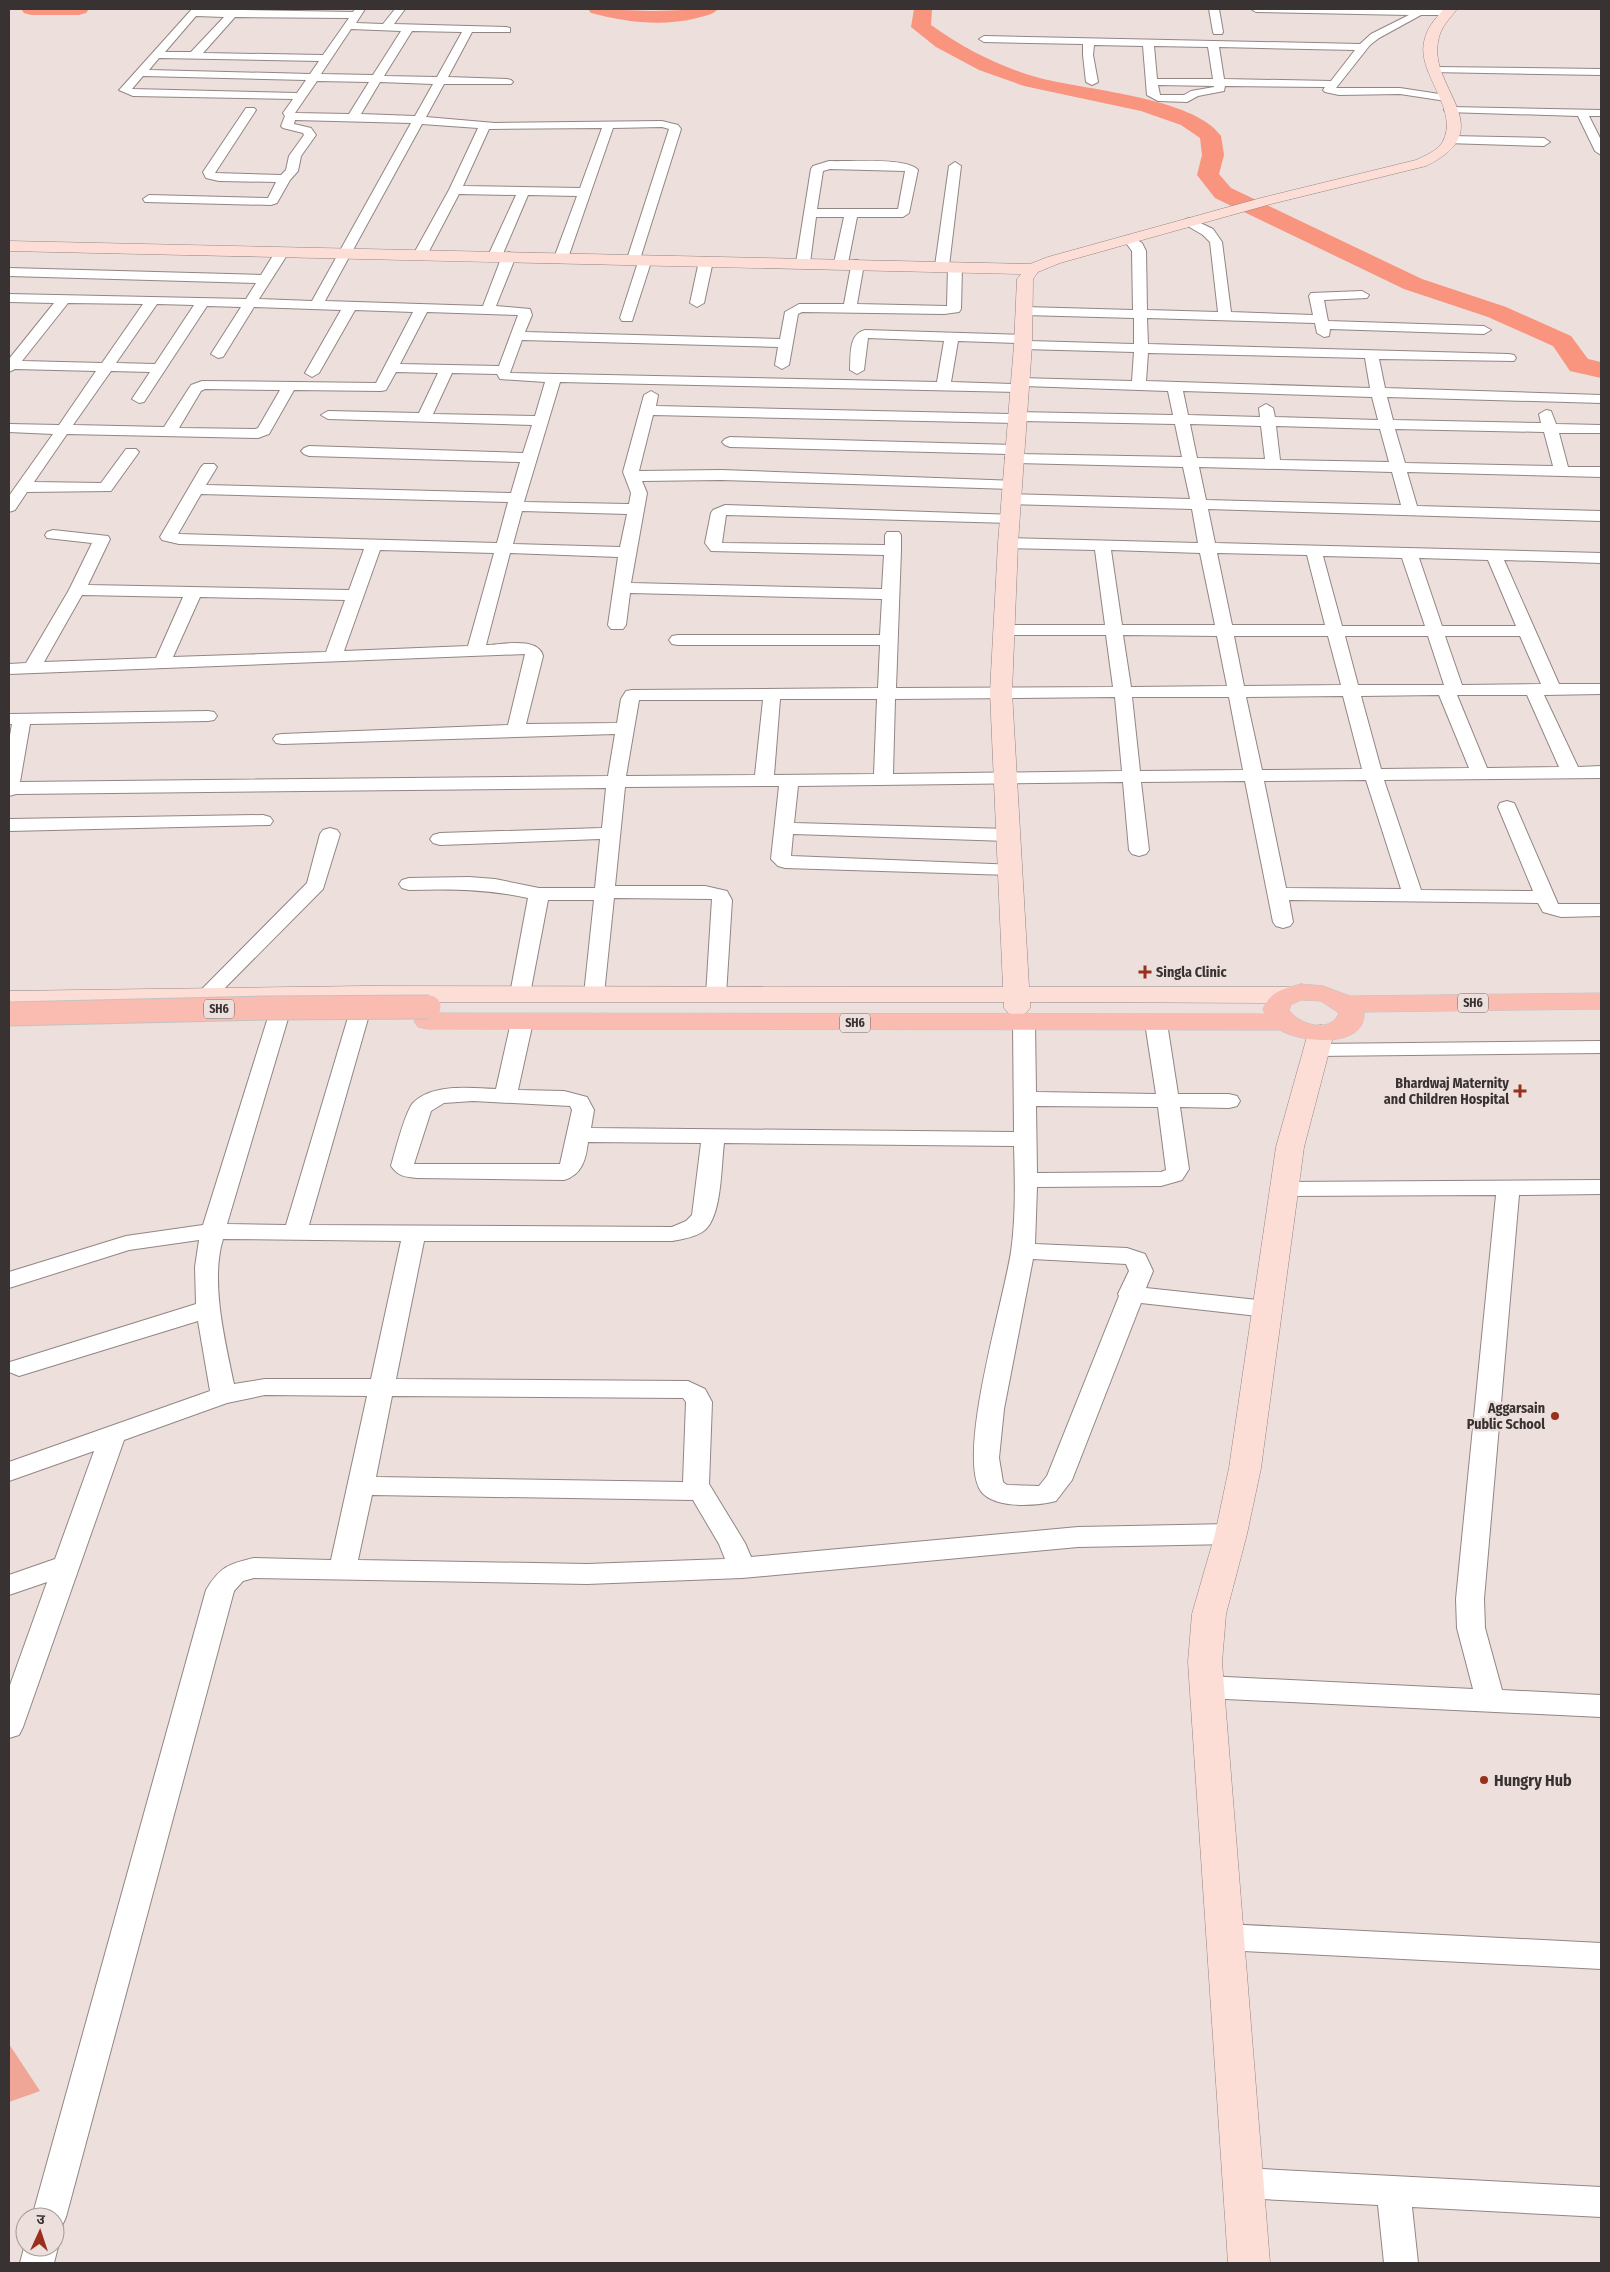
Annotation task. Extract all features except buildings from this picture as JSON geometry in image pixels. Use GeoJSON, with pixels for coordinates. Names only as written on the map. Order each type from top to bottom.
{"type":"FeatureCollection","features":[{"type":"Feature","properties":{"kind":"main road","name":"SH6"},"geometry":{"type":"LineString","coordinates":[[9,1014],[267,1008],[428,1014],[522,1022],[1019,1009],[1156,1023],[1283,1007],[1314,992],[1328,995],[1349,1011],[1601,1015]]}},
{"type":"Feature","properties":{"kind":"main road","name":"SH6"},"geometry":{"type":"LineString","coordinates":[[1349,1011],[1601,1001]]}},
{"type":"Feature","properties":{"kind":"main road","name":"SH6"},"geometry":{"type":"LineString","coordinates":[[9,1029],[428,1014],[1283,1007]]}},
{"type":"Feature","properties":{"kind":"main road","name":"SH6"},"geometry":{"type":"LineString","coordinates":[[1283,1007],[1293,1028],[1307,1032],[1319,1042],[1346,1027],[1349,1011]]}},
{"type":"Feature","properties":{"kind":"street"},"geometry":{"type":"LineString","coordinates":[[386,27],[400,9]]}},
{"type":"Feature","properties":{"kind":"street"},"geometry":{"type":"LineString","coordinates":[[1214,9],[1218,32]]}},
{"type":"Feature","properties":{"kind":"street"},"geometry":{"type":"LineString","coordinates":[[1256,9],[1264,13],[1273,9],[1332,15],[1418,10],[1448,11]]}},
{"type":"Feature","properties":{"kind":"street"},"geometry":{"type":"LineString","coordinates":[[1418,10],[1375,36],[1362,47],[1330,91],[1388,90],[1448,104],[1601,113]]}},
{"type":"Feature","properties":{"kind":"street"},"geometry":{"type":"LineString","coordinates":[[300,96],[133,93],[125,90],[195,11],[358,12]]}},
{"type":"Feature","properties":{"kind":"street"},"geometry":{"type":"LineString","coordinates":[[194,55],[234,11]]}},
{"type":"Feature","properties":{"kind":"street"},"geometry":{"type":"LineString","coordinates":[[9,246],[841,263],[1032,269],[1054,260],[1266,201],[1420,163],[1439,154],[1455,131],[1448,104],[1434,70],[1429,48],[1433,29],[1448,11]]}},
{"type":"Feature","properties":{"kind":"street"},"geometry":{"type":"LineString","coordinates":[[149,199],[270,202],[273,200],[284,179],[292,171],[295,156],[310,135],[307,130],[287,126],[291,116],[289,113],[327,58],[330,46],[358,12]]}},
{"type":"Feature","properties":{"kind":"street"},"geometry":{"type":"LineString","coordinates":[[348,26],[506,30]]}},
{"type":"Feature","properties":{"kind":"street"},"geometry":{"type":"LineString","coordinates":[[353,117],[408,28]]}},
{"type":"Feature","properties":{"kind":"street"},"geometry":{"type":"LineString","coordinates":[[316,305],[469,29]]}},
{"type":"Feature","properties":{"kind":"street"},"geometry":{"type":"LineString","coordinates":[[984,39],[1213,44],[1271,41],[1285,50],[1339,42],[1362,47]]}},
{"type":"Feature","properties":{"kind":"street"},"geometry":{"type":"LineString","coordinates":[[1089,41],[1088,55],[1092,82]]}},
{"type":"Feature","properties":{"kind":"street"},"geometry":{"type":"LineString","coordinates":[[1148,43],[1155,98],[1183,99],[1189,98],[1192,94],[1198,92],[1218,91],[1220,89],[1213,44]]}},
{"type":"Feature","properties":{"kind":"street"},"geometry":{"type":"LineString","coordinates":[[156,55],[327,58]]}},
{"type":"Feature","properties":{"kind":"street"},"geometry":{"type":"LineString","coordinates":[[1434,70],[1601,72]]}},
{"type":"Feature","properties":{"kind":"street"},"geometry":{"type":"LineString","coordinates":[[141,73],[508,82]]}},
{"type":"Feature","properties":{"kind":"street"},"geometry":{"type":"LineString","coordinates":[[1152,82],[1219,83],[1290,78],[1334,84]]}},
{"type":"Feature","properties":{"kind":"street"},"geometry":{"type":"LineString","coordinates":[[250,110],[209,172],[219,177],[284,179]]}},
{"type":"Feature","properties":{"kind":"street"},"geometry":{"type":"LineString","coordinates":[[1582,113],[1601,151]]}},
{"type":"Feature","properties":{"kind":"street"},"geometry":{"type":"LineString","coordinates":[[291,116],[353,117],[485,125],[662,124],[674,127],[639,259],[627,318]]}},
{"type":"Feature","properties":{"kind":"street"},"geometry":{"type":"LineString","coordinates":[[562,258],[609,124]]}},
{"type":"Feature","properties":{"kind":"street"},"geometry":{"type":"LineString","coordinates":[[420,255],[455,190],[485,125]]}},
{"type":"Feature","properties":{"kind":"street"},"geometry":{"type":"LineString","coordinates":[[1455,131],[1544,142]]}},
{"type":"Feature","properties":{"kind":"street"},"geometry":{"type":"LineString","coordinates":[[803,263],[811,213],[819,167],[828,165],[869,165],[905,166],[911,169],[903,213],[811,213]]}},
{"type":"Feature","properties":{"kind":"street"},"geometry":{"type":"LineString","coordinates":[[782,364],[794,309],[807,307],[954,309],[948,266],[955,166]]}},
{"type":"Feature","properties":{"kind":"street"},"geometry":{"type":"LineString","coordinates":[[455,190],[585,192]]}},
{"type":"Feature","properties":{"kind":"street"},"geometry":{"type":"LineString","coordinates":[[488,310],[502,256],[524,191]]}},
{"type":"Feature","properties":{"kind":"street"},"geometry":{"type":"LineString","coordinates":[[841,263],[850,213]]}},
{"type":"Feature","properties":{"kind":"street"},"geometry":{"type":"LineString","coordinates":[[1190,222],[1208,232],[1216,242],[1225,316]]}},
{"type":"Feature","properties":{"kind":"street"},"geometry":{"type":"LineString","coordinates":[[1129,239],[1137,246],[1139,251],[1140,348],[1138,386]]}},
{"type":"Feature","properties":{"kind":"street"},"geometry":{"type":"LineString","coordinates":[[218,354],[282,252]]}},
{"type":"Feature","properties":{"kind":"street"},"geometry":{"type":"LineString","coordinates":[[698,303],[706,261]]}},
{"type":"Feature","properties":{"kind":"street"},"geometry":{"type":"LineString","coordinates":[[850,308],[857,264]]}},
{"type":"Feature","properties":{"kind":"street"},"geometry":{"type":"LineString","coordinates":[[1023,1251],[1127,1256],[1137,1259],[1141,1271],[1130,1294],[1059,1480],[1047,1494],[1038,1495],[1001,1494],[991,1486],[986,1458],[1001,1349],[1023,1251],[1026,1180],[1025,1099],[1004,778],[1001,692],[1008,543],[1018,385],[1025,311],[1025,278],[1032,269]]}},
{"type":"Feature","properties":{"kind":"street"},"geometry":{"type":"LineString","coordinates":[[9,272],[264,279]]}},
{"type":"Feature","properties":{"kind":"street"},"geometry":{"type":"LineString","coordinates":[[1330,353],[1316,296],[1362,295]]}},
{"type":"Feature","properties":{"kind":"street"},"geometry":{"type":"LineString","coordinates":[[9,298],[153,300],[525,312],[504,370],[503,375],[505,376],[943,386],[1138,386],[1601,399]]}},
{"type":"Feature","properties":{"kind":"street"},"geometry":{"type":"LineString","coordinates":[[9,366],[64,299]]}},
{"type":"Feature","properties":{"kind":"street"},"geometry":{"type":"LineString","coordinates":[[9,507],[153,300]]}},
{"type":"Feature","properties":{"kind":"street"},"geometry":{"type":"LineString","coordinates":[[139,399],[203,302]]}},
{"type":"Feature","properties":{"kind":"street"},"geometry":{"type":"LineString","coordinates":[[312,373],[350,306]]}},
{"type":"Feature","properties":{"kind":"street"},"geometry":{"type":"LineString","coordinates":[[169,432],[198,386],[378,388],[384,385],[422,308]]}},
{"type":"Feature","properties":{"kind":"street"},"geometry":{"type":"LineString","coordinates":[[1025,311],[1225,316],[1484,330]]}},
{"type":"Feature","properties":{"kind":"street"},"geometry":{"type":"LineString","coordinates":[[857,370],[861,336],[870,334],[952,336],[1140,348],[1509,358]]}},
{"type":"Feature","properties":{"kind":"street"},"geometry":{"type":"LineString","coordinates":[[517,336],[787,343]]}},
{"type":"Feature","properties":{"kind":"street"},"geometry":{"type":"LineString","coordinates":[[943,386],[952,336]]}},
{"type":"Feature","properties":{"kind":"street"},"geometry":{"type":"LineString","coordinates":[[1371,354],[1378,392],[1410,510]]}},
{"type":"Feature","properties":{"kind":"street"},"geometry":{"type":"LineString","coordinates":[[9,366],[159,368]]}},
{"type":"Feature","properties":{"kind":"street"},"geometry":{"type":"LineString","coordinates":[[392,368],[504,370]]}},
{"type":"Feature","properties":{"kind":"street"},"geometry":{"type":"LineString","coordinates":[[424,418],[447,369]]}},
{"type":"Feature","properties":{"kind":"street"},"geometry":{"type":"LineString","coordinates":[[476,650],[516,502],[554,377]]}},
{"type":"Feature","properties":{"kind":"street"},"geometry":{"type":"LineString","coordinates":[[617,625],[627,552],[639,488],[632,476],[655,379]]}},
{"type":"Feature","properties":{"kind":"street"},"geometry":{"type":"LineString","coordinates":[[9,428],[253,435],[262,433],[289,387]]}},
{"type":"Feature","properties":{"kind":"street"},"geometry":{"type":"LineString","coordinates":[[1175,387],[1192,462],[1283,922]]}},
{"type":"Feature","properties":{"kind":"street"},"geometry":{"type":"LineString","coordinates":[[1263,389],[1273,464]]}},
{"type":"Feature","properties":{"kind":"street"},"geometry":{"type":"LineString","coordinates":[[1542,397],[1562,471]]}},
{"type":"Feature","properties":{"kind":"street"},"geometry":{"type":"LineString","coordinates":[[647,410],[1601,429]]}},
{"type":"Feature","properties":{"kind":"street"},"geometry":{"type":"LineString","coordinates":[[328,415],[541,421]]}},
{"type":"Feature","properties":{"kind":"street"},"geometry":{"type":"LineString","coordinates":[[730,442],[1192,462],[1601,472]]}},
{"type":"Feature","properties":{"kind":"street"},"geometry":{"type":"LineString","coordinates":[[310,451],[530,458]]}},
{"type":"Feature","properties":{"kind":"street"},"geometry":{"type":"LineString","coordinates":[[23,487],[106,488],[131,452]]}},
{"type":"Feature","properties":{"kind":"street"},"geometry":{"type":"LineString","coordinates":[[209,467],[168,536],[172,538],[373,546],[627,552]]}},
{"type":"Feature","properties":{"kind":"street"},"geometry":{"type":"LineString","coordinates":[[632,476],[721,475],[1011,501]]}},
{"type":"Feature","properties":{"kind":"street"},"geometry":{"type":"LineString","coordinates":[[196,489],[516,502],[636,509]]}},
{"type":"Feature","properties":{"kind":"street"},"geometry":{"type":"LineString","coordinates":[[883,779],[893,542],[717,548],[713,543],[719,513],[725,510],[1011,501],[1200,504],[1601,516]]}},
{"type":"Feature","properties":{"kind":"street"},"geometry":{"type":"LineString","coordinates":[[32,669],[77,590],[102,539],[53,535]]}},
{"type":"Feature","properties":{"kind":"street"},"geometry":{"type":"LineString","coordinates":[[1008,543],[1601,558]]}},
{"type":"Feature","properties":{"kind":"street"},"geometry":{"type":"LineString","coordinates":[[1102,545],[1123,692],[1140,850]]}},
{"type":"Feature","properties":{"kind":"street"},"geometry":{"type":"LineString","coordinates":[[333,656],[373,546]]}},
{"type":"Feature","properties":{"kind":"street"},"geometry":{"type":"LineString","coordinates":[[1314,551],[1373,774],[1413,896]]}},
{"type":"Feature","properties":{"kind":"street"},"geometry":{"type":"LineString","coordinates":[[1409,554],[1435,631],[1450,690],[1480,773]]}},
{"type":"Feature","properties":{"kind":"street"},"geometry":{"type":"LineString","coordinates":[[1494,556],[1552,689]]}},
{"type":"Feature","properties":{"kind":"street"},"geometry":{"type":"LineString","coordinates":[[623,588],[890,594]]}},
{"type":"Feature","properties":{"kind":"street"},"geometry":{"type":"LineString","coordinates":[[77,590],[355,595]]}},
{"type":"Feature","properties":{"kind":"street"},"geometry":{"type":"LineString","coordinates":[[162,663],[194,592]]}},
{"type":"Feature","properties":{"kind":"street"},"geometry":{"type":"LineString","coordinates":[[1004,630],[1527,631]]}},
{"type":"Feature","properties":{"kind":"street"},"geometry":{"type":"LineString","coordinates":[[678,640],[888,640]]}},
{"type":"Feature","properties":{"kind":"street"},"geometry":{"type":"LineString","coordinates":[[9,669],[521,649],[534,652],[534,656],[516,730]]}},
{"type":"Feature","properties":{"kind":"street"},"geometry":{"type":"LineString","coordinates":[[1533,689],[1571,772]]}},
{"type":"Feature","properties":{"kind":"street"},"geometry":{"type":"LineString","coordinates":[[594,994],[616,782],[630,699],[636,694],[1601,689]]}},
{"type":"Feature","properties":{"kind":"street"},"geometry":{"type":"LineString","coordinates":[[764,780],[772,694]]}},
{"type":"Feature","properties":{"kind":"street"},"geometry":{"type":"LineString","coordinates":[[208,716],[16,719],[9,789],[1601,772]]}},
{"type":"Feature","properties":{"kind":"street"},"geometry":{"type":"LineString","coordinates":[[282,740],[516,730],[626,728]]}},
{"type":"Feature","properties":{"kind":"street"},"geometry":{"type":"LineString","coordinates":[[789,780],[781,856],[781,859],[785,862],[1010,869]]}},
{"type":"Feature","properties":{"kind":"street"},"geometry":{"type":"LineString","coordinates":[[1507,807],[1550,908],[1555,910],[1601,910]]}},
{"type":"Feature","properties":{"kind":"street"},"geometry":{"type":"LineString","coordinates":[[9,825],[263,821]]}},
{"type":"Feature","properties":{"kind":"street"},"geometry":{"type":"LineString","coordinates":[[784,828],[1008,835]]}},
{"type":"Feature","properties":{"kind":"street"},"geometry":{"type":"LineString","coordinates":[[440,838],[611,832]]}},
{"type":"Feature","properties":{"kind":"street"},"geometry":{"type":"LineString","coordinates":[[206,996],[316,885],[330,834]]}},
{"type":"Feature","properties":{"kind":"street"},"geometry":{"type":"LineString","coordinates":[[409,884],[469,882],[539,894],[705,892],[720,895],[722,900],[716,994]]}},
{"type":"Feature","properties":{"kind":"street"},"geometry":{"type":"LineString","coordinates":[[520,994],[539,894]]}},
{"type":"Feature","properties":{"kind":"street"},"geometry":{"type":"LineString","coordinates":[[1278,894],[1545,897]]}},
{"type":"Feature","properties":{"kind":"street"},"geometry":{"type":"LineString","coordinates":[[9,999],[365,994],[716,994],[1019,1009]]}},
{"type":"Feature","properties":{"kind":"street"},"geometry":{"type":"LineString","coordinates":[[296,1231],[365,994]]}},
{"type":"Feature","properties":{"kind":"street"},"geometry":{"type":"LineString","coordinates":[[223,1395],[208,1309],[206,1270],[212,1231],[285,995]]}},
{"type":"Feature","properties":{"kind":"street"},"geometry":{"type":"LineString","coordinates":[[506,1096],[522,1022]]}},
{"type":"Feature","properties":{"kind":"street"},"geometry":{"type":"LineString","coordinates":[[1026,1180],[1170,1178],[1176,1174],[1178,1169],[1156,1023]]}},
{"type":"Feature","properties":{"kind":"street"},"geometry":{"type":"LineString","coordinates":[[1249,2263],[1205,1662],[1208,1614],[1231,1534],[1245,1468],[1290,1148],[1319,1042],[1601,1047]]}},
{"type":"Feature","properties":{"kind":"street"},"geometry":{"type":"LineString","coordinates":[[443,1096],[506,1096],[564,1098],[579,1102],[583,1110],[572,1165],[569,1170],[564,1173],[417,1171],[406,1170],[402,1166],[421,1108],[432,1098],[443,1096]]}},
{"type":"Feature","properties":{"kind":"street"},"geometry":{"type":"LineString","coordinates":[[1025,1099],[1230,1101]]}},
{"type":"Feature","properties":{"kind":"street"},"geometry":{"type":"LineString","coordinates":[[578,1135],[713,1138],[1025,1139]]}},
{"type":"Feature","properties":{"kind":"street"},"geometry":{"type":"LineString","coordinates":[[9,1280],[126,1243],[212,1231],[414,1234],[672,1234],[689,1230],[700,1224],[704,1215],[713,1138]]}},
{"type":"Feature","properties":{"kind":"street"},"geometry":{"type":"LineString","coordinates":[[1284,1189],[1601,1187]]}},
{"type":"Feature","properties":{"kind":"street"},"geometry":{"type":"LineString","coordinates":[[1490,1700],[1470,1628],[1470,1599],[1508,1188]]}},
{"type":"Feature","properties":{"kind":"street"},"geometry":{"type":"LineString","coordinates":[[343,1569],[414,1234]]}},
{"type":"Feature","properties":{"kind":"street"},"geometry":{"type":"LineString","coordinates":[[1130,1294],[1267,1309]]}},
{"type":"Feature","properties":{"kind":"street"},"geometry":{"type":"LineString","coordinates":[[19,1368],[208,1309]]}},
{"type":"Feature","properties":{"kind":"street"},"geometry":{"type":"LineString","coordinates":[[9,1472],[223,1395],[265,1387],[688,1390],[696,1395],[699,1402],[695,1476],[698,1491],[732,1543],[742,1568]]}},
{"type":"Feature","properties":{"kind":"street"},"geometry":{"type":"LineString","coordinates":[[9,1727],[113,1435]]}},
{"type":"Feature","properties":{"kind":"street"},"geometry":{"type":"LineString","coordinates":[[362,1486],[698,1491]]}},
{"type":"Feature","properties":{"kind":"street"},"geometry":{"type":"LineString","coordinates":[[52,2207],[220,1590],[226,1578],[236,1572],[254,1568],[587,1574],[742,1568],[1078,1538],[1231,1534]]}},
{"type":"Feature","properties":{"kind":"street"},"geometry":{"type":"LineString","coordinates":[[9,1585],[67,1564]]}},
{"type":"Feature","properties":{"kind":"street"},"geometry":{"type":"LineString","coordinates":[[1206,1687],[1601,1706]]}},
{"type":"Feature","properties":{"kind":"street"},"geometry":{"type":"LineString","coordinates":[[1225,1937],[1601,1956]]}},
{"type":"Feature","properties":{"kind":"street"},"geometry":{"type":"LineString","coordinates":[[1243,2183],[1601,2202]]}},
{"type":"Feature","properties":{"kind":"street"},"geometry":{"type":"LineString","coordinates":[[1393,2191],[1401,2263]]}},
{"type":"Feature","properties":{"kind":"shaded area"},"geometry":{"type":"Polygon","coordinates":[[[9,2044],[40,2091],[9,2102],[9,2044]]]}},
{"type":"Feature","properties":{"kind":"waterway"},"geometry":{"type":"LineString","coordinates":[[31,9],[79,9]]}},
{"type":"Feature","properties":{"kind":"waterway"},"geometry":{"type":"LineString","coordinates":[[598,9],[639,17],[667,17],[708,9]]}},
{"type":"Feature","properties":{"kind":"waterway"},"geometry":{"type":"LineString","coordinates":[[923,9],[921,27],[943,43],[986,66],[1031,82],[1146,106],[1189,120],[1210,136],[1213,155],[1208,175],[1223,193],[1413,284],[1497,312],[1562,341],[1579,365],[1601,370]]}},
{"type":"Feature","properties":{"kind":"place","name":"Singla Clinic"},"geometry":{"type":"Point","coordinates":[1145,972]}},
{"type":"Feature","properties":{"kind":"place","name":"Bhardwaj Maternity and Children Hospital"},"geometry":{"type":"Point","coordinates":[1520,1091]}},
{"type":"Feature","properties":{"kind":"place","name":"Aggarsain Public School"},"geometry":{"type":"Point","coordinates":[1555,1416]}},
{"type":"Feature","properties":{"kind":"place","name":"Hungry Hub"},"geometry":{"type":"Point","coordinates":[1484,1780]}}]}
